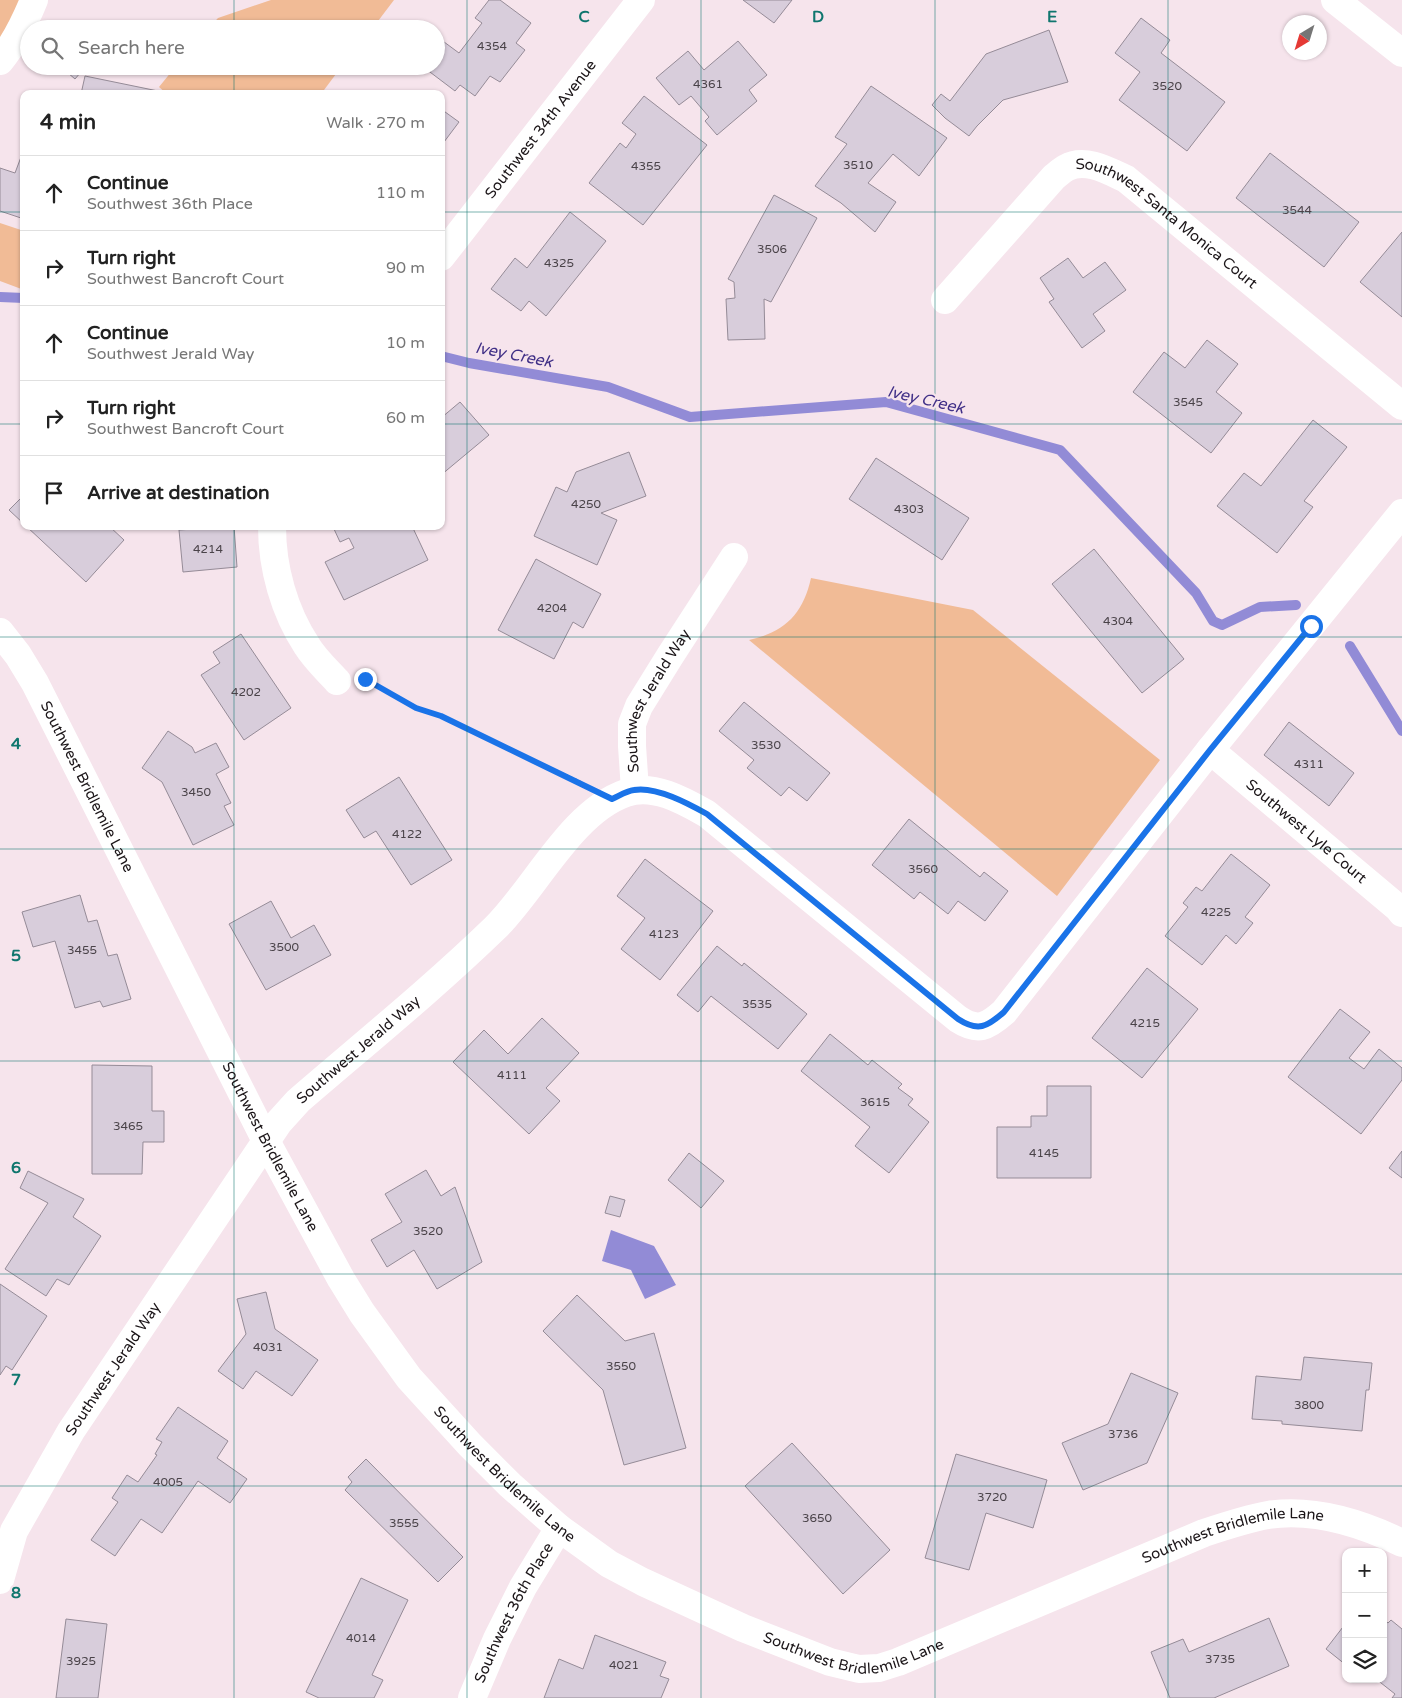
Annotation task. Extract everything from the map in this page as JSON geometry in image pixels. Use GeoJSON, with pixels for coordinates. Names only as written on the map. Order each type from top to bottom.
{"type":"FeatureCollection","features":[{"type":"Feature","properties":{"kind":"street"},"geometry":{"type":"LineString","coordinates":[[25,20],[34,0]]}},
{"type":"Feature","properties":{"kind":"street","name":"Southwest 34th Avenue"},"geometry":{"type":"LineString","coordinates":[[445,253],[641,0]]}},
{"type":"Feature","properties":{"kind":"street"},"geometry":{"type":"LineString","coordinates":[[1345,3],[1402,54]]}},
{"type":"Feature","properties":{"kind":"street"},"geometry":{"type":"LineString","coordinates":[[0,61],[9,50],[20,30]]}},
{"type":"Feature","properties":{"kind":"street","name":"Southwest Santa Monica Court"},"geometry":{"type":"LineString","coordinates":[[945,300],[1054,177],[1068,167],[1080,164],[1092,165],[1126,179],[1402,406]]}},
{"type":"Feature","properties":{"kind":"street"},"geometry":{"type":"LineString","coordinates":[[624,794],[659,792],[707,814],[958,1019],[968,1025],[979,1027],[990,1024],[1004,1012],[1210,750],[1402,513]]}},
{"type":"Feature","properties":{"kind":"street"},"geometry":{"type":"LineString","coordinates":[[272,530],[274,562],[279,584],[287,605],[307,646],[337,681]]}},
{"type":"Feature","properties":{"kind":"street","name":"Southwest Jerald Way"},"geometry":{"type":"LineString","coordinates":[[0,1580],[14,1531],[71,1431],[279,1122],[298,1101],[441,978],[496,926],[583,821],[624,794],[632,746],[632,724],[639,706],[734,557]]}},
{"type":"Feature","properties":{"kind":"street","name":"Southwest Bridlemile Lane"},"geometry":{"type":"LineString","coordinates":[[0,632],[18,655],[35,683],[266,1141],[341,1279],[362,1313],[409,1378],[503,1479],[559,1528],[609,1564],[651,1586],[743,1628],[830,1662],[859,1669],[879,1668],[898,1662],[1204,1532],[1240,1521],[1269,1515],[1316,1516],[1348,1521],[1376,1530],[1402,1543]]}},
{"type":"Feature","properties":{"kind":"street","name":"Southwest Lyle Court"},"geometry":{"type":"LineString","coordinates":[[1210,750],[1402,913]]}},
{"type":"Feature","properties":{"kind":"street","name":"Southwest 36th Place"},"geometry":{"type":"LineString","coordinates":[[472,1698],[497,1639],[523,1587],[559,1528]]}},
{"type":"Feature","properties":{"kind":"path"},"geometry":{"type":"LineString","coordinates":[[337,681],[347,674],[356,672],[416,708],[441,716],[624,794]]}},
{"type":"Feature","properties":{"kind":"shaded area"},"geometry":{"type":"Polygon","coordinates":[[[0,0],[23,0],[0,40],[0,0]]]}},
{"type":"Feature","properties":{"kind":"shaded area"},"geometry":{"type":"Polygon","coordinates":[[[271,0],[394,0],[379,20],[216,20],[271,0]]]}},
{"type":"Feature","properties":{"kind":"shaded area"},"geometry":{"type":"Polygon","coordinates":[[[169,75],[335,75],[324,90],[162,90],[159,87],[169,75]]]}},
{"type":"Feature","properties":{"kind":"shaded area"},"geometry":{"type":"Polygon","coordinates":[[[0,223],[20,230],[20,288],[0,281],[0,223]]]}},
{"type":"Feature","properties":{"kind":"shaded area"},"geometry":{"type":"Polygon","coordinates":[[[811,578],[973,610],[1160,760],[1057,896],[749,640],[773,632],[790,620],[803,602],[811,578]]]}},
{"type":"Feature","properties":{"kind":"shaded area"},"geometry":{"type":"Polygon","coordinates":[[[611,1230],[654,1246],[676,1285],[645,1299],[631,1270],[602,1261],[611,1230]]]}},
{"type":"Feature","properties":{"kind":"building"},"geometry":{"type":"Polygon","coordinates":[[[489,0],[500,0],[531,23],[516,43],[525,50],[500,82],[490,76],[475,96],[460,85],[455,91],[434,75],[445,75],[445,43],[459,53],[482,23],[475,18],[489,0]]]}},
{"type":"Feature","properties":{"kind":"building"},"geometry":{"type":"Polygon","coordinates":[[[743,0],[792,0],[774,23],[743,0]]]}},
{"type":"Feature","properties":{"kind":"building"},"geometry":{"type":"Polygon","coordinates":[[[1141,18],[1170,40],[1161,53],[1225,102],[1187,151],[1119,100],[1140,72],[1115,53],[1141,18]]]}},
{"type":"Feature","properties":{"kind":"building"},"geometry":{"type":"Polygon","coordinates":[[[1049,30],[1068,82],[1003,100],[969,136],[945,118],[932,105],[941,94],[950,101],[986,54],[1049,30]]]}},
{"type":"Feature","properties":{"kind":"building"},"geometry":{"type":"Polygon","coordinates":[[[738,41],[767,75],[749,90],[757,101],[717,135],[705,121],[709,117],[691,96],[679,105],[656,78],[688,51],[704,70],[738,41]]]}},
{"type":"Feature","properties":{"kind":"building"},"geometry":{"type":"Polygon","coordinates":[[[70,75],[78,75],[75,79],[70,75]]]}},
{"type":"Feature","properties":{"kind":"building"},"geometry":{"type":"Polygon","coordinates":[[[85,76],[153,90],[82,90],[85,76]]]}},
{"type":"Feature","properties":{"kind":"building"},"geometry":{"type":"Polygon","coordinates":[[[871,86],[947,138],[919,176],[893,154],[868,183],[896,202],[875,232],[841,203],[815,186],[847,144],[835,137],[871,86]]]}},
{"type":"Feature","properties":{"kind":"building"},"geometry":{"type":"Polygon","coordinates":[[[644,96],[707,145],[643,225],[589,183],[620,143],[626,148],[636,134],[622,123],[644,96]]]}},
{"type":"Feature","properties":{"kind":"building"},"geometry":{"type":"Polygon","coordinates":[[[445,112],[459,122],[445,141],[445,112]]]}},
{"type":"Feature","properties":{"kind":"building"},"geometry":{"type":"Polygon","coordinates":[[[1270,153],[1359,222],[1324,267],[1236,198],[1270,153]]]}},
{"type":"Feature","properties":{"kind":"building"},"geometry":{"type":"Polygon","coordinates":[[[20,160],[20,218],[0,211],[0,168],[15,173],[20,160]]]}},
{"type":"Feature","properties":{"kind":"building"},"geometry":{"type":"Polygon","coordinates":[[[774,195],[817,218],[771,302],[764,299],[765,339],[728,340],[726,299],[735,298],[734,282],[728,279],[774,195]]]}},
{"type":"Feature","properties":{"kind":"building"},"geometry":{"type":"Polygon","coordinates":[[[570,212],[606,241],[546,316],[529,301],[521,311],[491,289],[515,258],[527,268],[570,212]]]}},
{"type":"Feature","properties":{"kind":"building"},"geometry":{"type":"Polygon","coordinates":[[[1402,232],[1402,317],[1360,282],[1402,232]]]}},
{"type":"Feature","properties":{"kind":"building"},"geometry":{"type":"Polygon","coordinates":[[[1068,258],[1083,278],[1105,262],[1126,290],[1093,314],[1105,331],[1082,348],[1049,302],[1054,299],[1040,278],[1068,258]]]}},
{"type":"Feature","properties":{"kind":"building"},"geometry":{"type":"Polygon","coordinates":[[[1207,340],[1238,364],[1216,392],[1242,413],[1211,453],[1133,392],[1164,352],[1185,368],[1207,340]]]}},
{"type":"Feature","properties":{"kind":"building"},"geometry":{"type":"Polygon","coordinates":[[[460,402],[489,435],[445,472],[445,415],[460,402]]]}},
{"type":"Feature","properties":{"kind":"building"},"geometry":{"type":"Polygon","coordinates":[[[1313,420],[1347,447],[1304,501],[1313,507],[1277,553],[1217,506],[1244,473],[1261,486],[1313,420]]]}},
{"type":"Feature","properties":{"kind":"building"},"geometry":{"type":"Polygon","coordinates":[[[629,452],[646,496],[601,513],[617,520],[597,565],[534,536],[556,487],[567,492],[576,472],[629,452]]]}},
{"type":"Feature","properties":{"kind":"building"},"geometry":{"type":"Polygon","coordinates":[[[876,458],[969,518],[942,560],[849,499],[876,458]]]}},
{"type":"Feature","properties":{"kind":"building"},"geometry":{"type":"Polygon","coordinates":[[[20,499],[20,520],[9,510],[20,499]]]}},
{"type":"Feature","properties":{"kind":"building"},"geometry":{"type":"Polygon","coordinates":[[[30,530],[113,530],[124,540],[86,582],[30,530]]]}},
{"type":"Feature","properties":{"kind":"building"},"geometry":{"type":"Polygon","coordinates":[[[179,530],[234,530],[237,567],[183,572],[179,530]]]}},
{"type":"Feature","properties":{"kind":"building"},"geometry":{"type":"Polygon","coordinates":[[[334,530],[414,530],[428,560],[344,600],[325,562],[354,548],[349,538],[340,542],[334,530]]]}},
{"type":"Feature","properties":{"kind":"building"},"geometry":{"type":"Polygon","coordinates":[[[1094,549],[1184,659],[1142,693],[1052,584],[1094,549]]]}},
{"type":"Feature","properties":{"kind":"building"},"geometry":{"type":"Polygon","coordinates":[[[536,559],[601,594],[583,628],[573,622],[554,659],[498,630],[536,559]]]}},
{"type":"Feature","properties":{"kind":"building"},"geometry":{"type":"Polygon","coordinates":[[[241,634],[291,708],[244,740],[201,675],[220,663],[213,652],[241,634]]]}},
{"type":"Feature","properties":{"kind":"building"},"geometry":{"type":"Polygon","coordinates":[[[744,702],[830,773],[807,801],[789,787],[781,796],[747,768],[754,760],[719,731],[744,702]]]}},
{"type":"Feature","properties":{"kind":"building"},"geometry":{"type":"Polygon","coordinates":[[[1289,722],[1354,773],[1329,806],[1264,755],[1289,722]]]}},
{"type":"Feature","properties":{"kind":"building"},"geometry":{"type":"Polygon","coordinates":[[[168,731],[192,747],[195,753],[216,743],[229,767],[216,774],[231,803],[224,806],[234,825],[193,845],[162,782],[142,768],[168,731]]]}},
{"type":"Feature","properties":{"kind":"building"},"geometry":{"type":"Polygon","coordinates":[[[399,777],[452,860],[411,885],[376,831],[364,838],[346,810],[399,777]]]}},
{"type":"Feature","properties":{"kind":"building"},"geometry":{"type":"Polygon","coordinates":[[[909,819],[980,877],[984,872],[1008,891],[985,921],[958,901],[948,914],[920,892],[914,899],[872,865],[909,819]]]}},
{"type":"Feature","properties":{"kind":"building"},"geometry":{"type":"Polygon","coordinates":[[[1231,854],[1270,885],[1245,917],[1253,923],[1236,944],[1226,935],[1202,965],[1165,936],[1188,907],[1183,903],[1196,887],[1202,891],[1231,854]]]}},
{"type":"Feature","properties":{"kind":"building"},"geometry":{"type":"Polygon","coordinates":[[[645,859],[713,911],[660,980],[621,949],[645,918],[617,896],[645,859]]]}},
{"type":"Feature","properties":{"kind":"building"},"geometry":{"type":"Polygon","coordinates":[[[80,895],[88,922],[97,920],[108,956],[117,954],[131,999],[103,1007],[100,1001],[75,1008],[55,941],[33,947],[22,912],[80,895]]]}},
{"type":"Feature","properties":{"kind":"building"},"geometry":{"type":"Polygon","coordinates":[[[271,901],[291,938],[314,925],[331,955],[266,990],[229,924],[271,901]]]}},
{"type":"Feature","properties":{"kind":"building"},"geometry":{"type":"Polygon","coordinates":[[[717,946],[742,966],[744,963],[807,1014],[778,1049],[711,996],[698,1012],[677,995],[717,946]]]}},
{"type":"Feature","properties":{"kind":"building"},"geometry":{"type":"Polygon","coordinates":[[[1147,968],[1198,1009],[1142,1078],[1092,1038],[1147,968]]]}},
{"type":"Feature","properties":{"kind":"building"},"geometry":{"type":"Polygon","coordinates":[[[1340,1009],[1370,1032],[1349,1058],[1364,1069],[1379,1049],[1402,1068],[1402,1080],[1361,1134],[1288,1077],[1340,1009]]]}},
{"type":"Feature","properties":{"kind":"building"},"geometry":{"type":"Polygon","coordinates":[[[542,1018],[579,1053],[546,1088],[560,1101],[529,1134],[453,1062],[484,1030],[508,1054],[542,1018]]]}},
{"type":"Feature","properties":{"kind":"building"},"geometry":{"type":"Polygon","coordinates":[[[830,1034],[868,1065],[872,1060],[902,1084],[898,1088],[913,1099],[908,1105],[929,1122],[889,1173],[855,1146],[870,1127],[801,1071],[830,1034]]]}},
{"type":"Feature","properties":{"kind":"building"},"geometry":{"type":"Polygon","coordinates":[[[92,1065],[152,1066],[152,1111],[164,1111],[164,1142],[143,1142],[142,1174],[92,1174],[92,1065]]]}},
{"type":"Feature","properties":{"kind":"building"},"geometry":{"type":"Polygon","coordinates":[[[1047,1086],[1091,1086],[1091,1178],[997,1178],[997,1127],[1031,1127],[1031,1116],[1047,1116],[1047,1086]]]}},
{"type":"Feature","properties":{"kind":"building"},"geometry":{"type":"Polygon","coordinates":[[[1402,1151],[1402,1178],[1389,1168],[1402,1151]]]}},
{"type":"Feature","properties":{"kind":"building"},"geometry":{"type":"Polygon","coordinates":[[[689,1153],[724,1181],[701,1208],[668,1180],[689,1153]]]}},
{"type":"Feature","properties":{"kind":"building"},"geometry":{"type":"Polygon","coordinates":[[[426,1170],[441,1196],[455,1187],[482,1262],[437,1289],[414,1250],[387,1267],[371,1240],[402,1222],[385,1194],[426,1170]]]}},
{"type":"Feature","properties":{"kind":"building"},"geometry":{"type":"Polygon","coordinates":[[[28,1171],[84,1199],[73,1217],[101,1236],[69,1285],[57,1279],[46,1296],[5,1269],[48,1203],[20,1188],[28,1171]]]}},
{"type":"Feature","properties":{"kind":"building"},"geometry":{"type":"Polygon","coordinates":[[[610,1196],[625,1200],[620,1217],[605,1213],[610,1196]]]}},
{"type":"Feature","properties":{"kind":"building"},"geometry":{"type":"Polygon","coordinates":[[[0,1284],[47,1316],[12,1370],[6,1366],[0,1375],[0,1284]]]}},
{"type":"Feature","properties":{"kind":"building"},"geometry":{"type":"Polygon","coordinates":[[[266,1292],[275,1329],[318,1360],[292,1396],[256,1371],[243,1389],[218,1371],[246,1334],[237,1299],[266,1292]]]}},
{"type":"Feature","properties":{"kind":"building"},"geometry":{"type":"Polygon","coordinates":[[[577,1295],[625,1341],[654,1333],[686,1448],[624,1465],[603,1390],[543,1331],[577,1295]]]}},
{"type":"Feature","properties":{"kind":"building"},"geometry":{"type":"Polygon","coordinates":[[[1304,1357],[1372,1363],[1369,1390],[1366,1390],[1362,1431],[1282,1424],[1282,1421],[1252,1419],[1256,1376],[1301,1380],[1304,1357]]]}},
{"type":"Feature","properties":{"kind":"building"},"geometry":{"type":"Polygon","coordinates":[[[1131,1373],[1178,1393],[1147,1463],[1083,1490],[1062,1443],[1108,1424],[1131,1373]]]}},
{"type":"Feature","properties":{"kind":"building"},"geometry":{"type":"Polygon","coordinates":[[[178,1407],[228,1441],[217,1458],[247,1479],[230,1503],[198,1481],[162,1533],[141,1519],[115,1556],[91,1540],[118,1502],[112,1498],[127,1475],[138,1482],[157,1455],[155,1454],[162,1442],[156,1439],[178,1407]]]}},
{"type":"Feature","properties":{"kind":"building"},"geometry":{"type":"Polygon","coordinates":[[[792,1443],[890,1550],[843,1594],[745,1486],[792,1443]]]}},
{"type":"Feature","properties":{"kind":"building"},"geometry":{"type":"Polygon","coordinates":[[[956,1454],[1047,1480],[1033,1528],[986,1513],[969,1570],[925,1558],[956,1454]]]}},
{"type":"Feature","properties":{"kind":"building"},"geometry":{"type":"Polygon","coordinates":[[[366,1459],[463,1557],[438,1582],[345,1490],[352,1482],[348,1477],[366,1459]]]}},
{"type":"Feature","properties":{"kind":"building"},"geometry":{"type":"Polygon","coordinates":[[[361,1578],[408,1600],[372,1675],[383,1680],[374,1698],[319,1698],[306,1692],[361,1578]]]}},
{"type":"Feature","properties":{"kind":"building"},"geometry":{"type":"Polygon","coordinates":[[[1269,1618],[1289,1666],[1214,1698],[1170,1698],[1151,1652],[1183,1639],[1189,1652],[1269,1618]]]}},
{"type":"Feature","properties":{"kind":"building"},"geometry":{"type":"Polygon","coordinates":[[[66,1619],[107,1624],[98,1698],[56,1698],[66,1619]]]}},
{"type":"Feature","properties":{"kind":"building"},"geometry":{"type":"Polygon","coordinates":[[[1391,1620],[1402,1629],[1402,1698],[1392,1698],[1395,1694],[1381,1683],[1387,1683],[1387,1622],[1391,1620]]]}},
{"type":"Feature","properties":{"kind":"building"},"geometry":{"type":"Polygon","coordinates":[[[1342,1628],[1342,1662],[1326,1649],[1342,1628]]]}},
{"type":"Feature","properties":{"kind":"building"},"geometry":{"type":"Polygon","coordinates":[[[595,1635],[666,1662],[660,1676],[669,1679],[661,1698],[544,1698],[559,1659],[583,1669],[595,1635]]]}},
{"type":"Feature","properties":{"kind":"waterway","name":"Ivey Creek"},"geometry":{"type":"LineString","coordinates":[[0,297],[20,298]]}},
{"type":"Feature","properties":{"kind":"waterway","name":"Ivey Creek"},"geometry":{"type":"LineString","coordinates":[[445,357],[469,363],[608,387],[690,417],[886,402],[1060,450],[1196,593],[1213,621],[1222,625],[1260,607],[1296,605]]}},
{"type":"Feature","properties":{"kind":"waterway","name":"Ivey Creek"},"geometry":{"type":"LineString","coordinates":[[1350,646],[1402,731]]}},
{"type":"Feature","properties":{"kind":"route"},"geometry":{"type":"LineString","coordinates":[[365,679],[416,708],[441,716],[612,799],[636,790],[659,792],[707,814],[958,1019],[968,1025],[979,1027],[990,1024],[1004,1012],[1210,750],[1311,626]]}}]}
